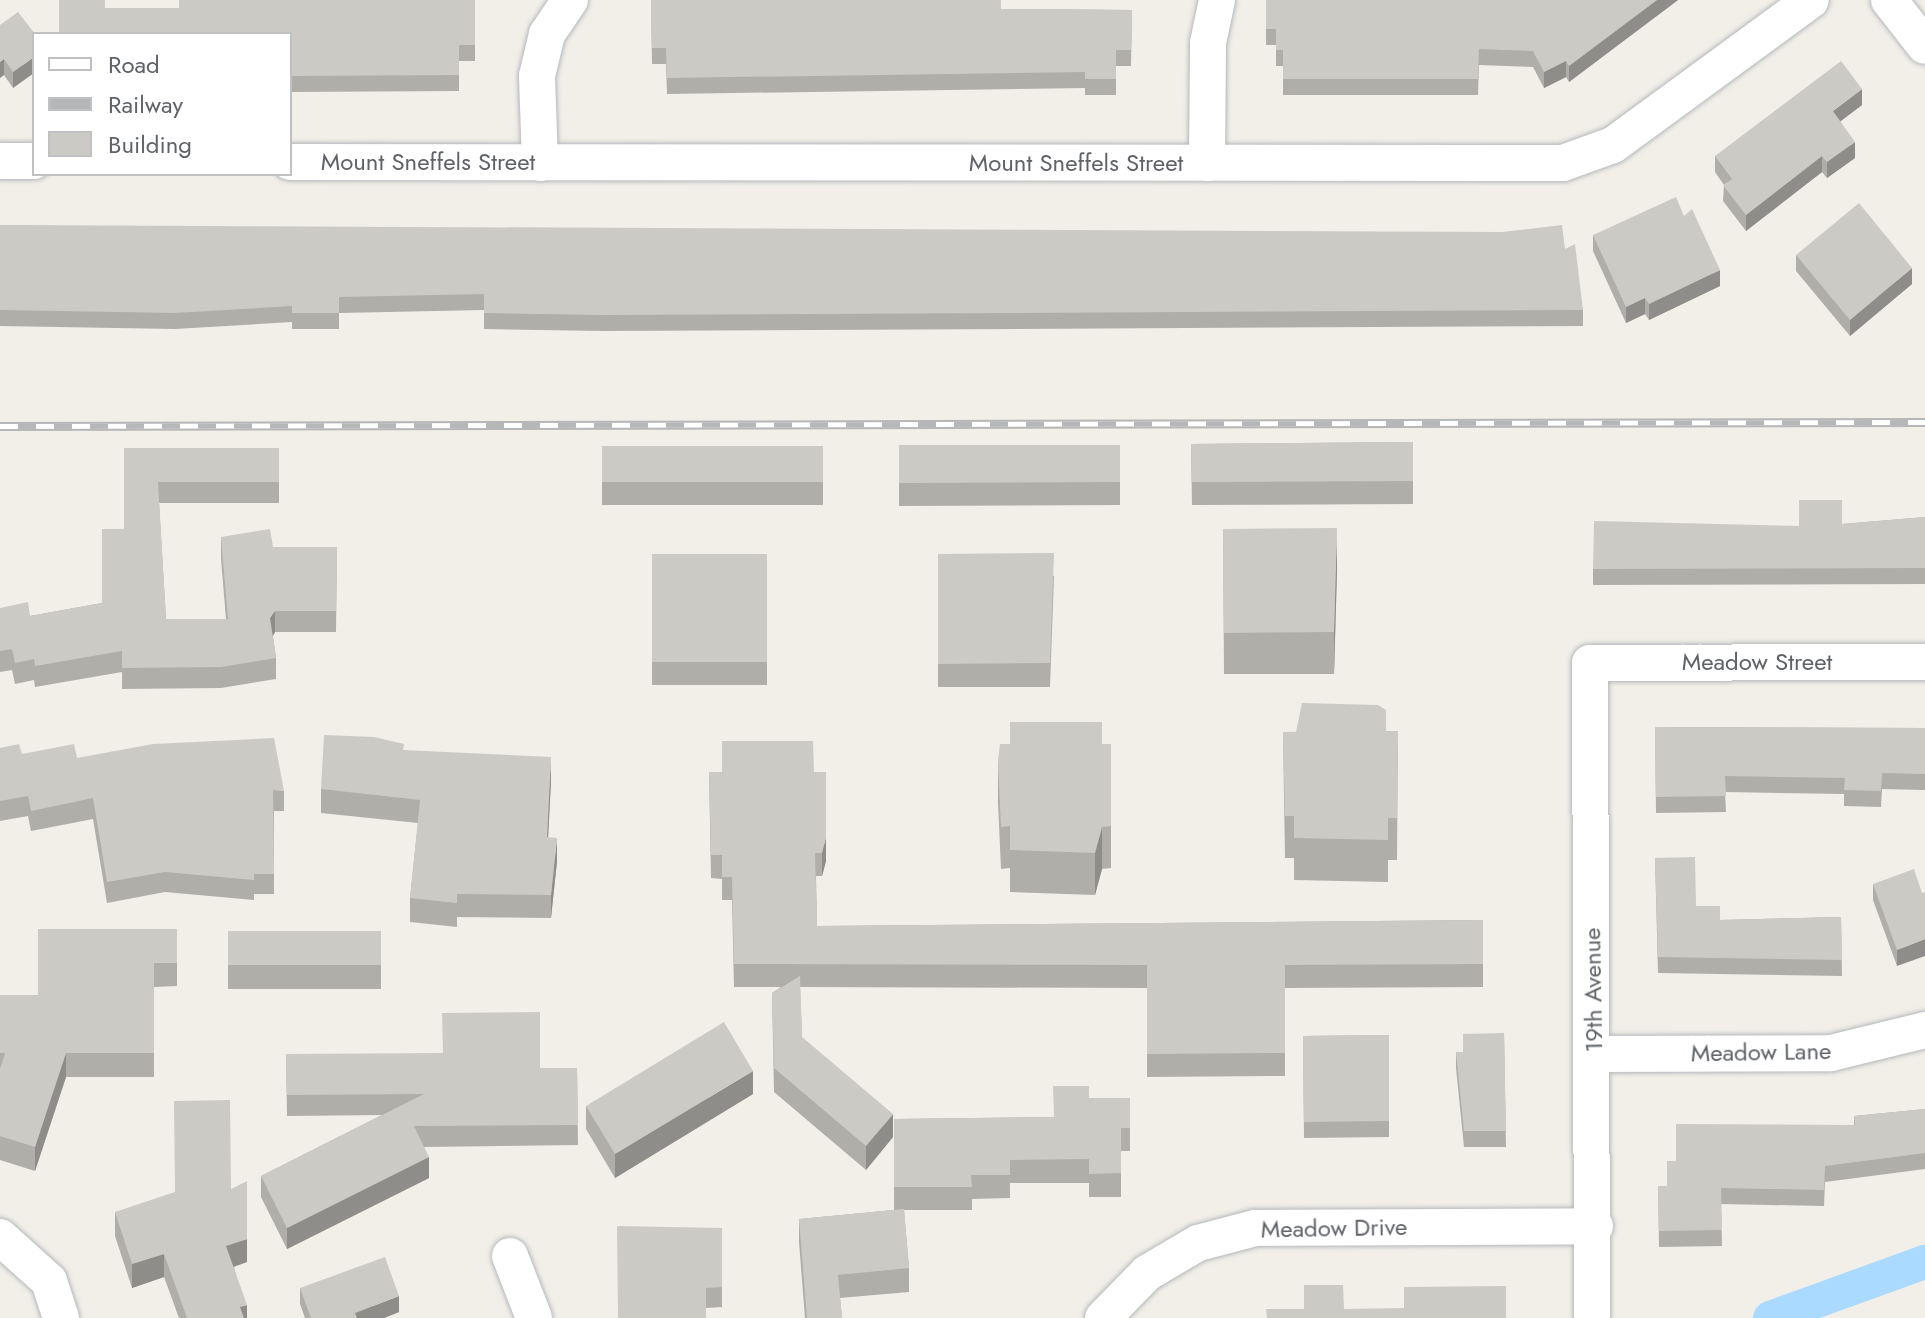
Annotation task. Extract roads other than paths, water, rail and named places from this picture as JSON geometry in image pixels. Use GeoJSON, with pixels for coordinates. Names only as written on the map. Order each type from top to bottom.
{"type":"FeatureCollection","features":[{"type":"Feature","properties":{"kind":"street"},"geometry":{"type":"LineString","coordinates":[[540,163],[537,76],[547,34],[570,0]]}},
{"type":"Feature","properties":{"kind":"street"},"geometry":{"type":"LineString","coordinates":[[1207,163],[1208,43],[1217,0]]}},
{"type":"Feature","properties":{"kind":"street","name":"Mount Sneffels Street"},"geometry":{"type":"LineString","coordinates":[[292,162],[1563,163],[1613,145],[1811,0]]}},
{"type":"Feature","properties":{"kind":"street"},"geometry":{"type":"LineString","coordinates":[[1889,0],[1925,46]]}},
{"type":"Feature","properties":{"kind":"street"},"geometry":{"type":"LineString","coordinates":[[0,161],[32,161]]}},
{"type":"Feature","properties":{"kind":"street","name":"Meadow Street"},"geometry":{"type":"LineString","coordinates":[[1590,663],[1925,662]]}},
{"type":"Feature","properties":{"kind":"street","name":"19th Avenue"},"geometry":{"type":"LineString","coordinates":[[1590,663],[1595,1226],[1592,1318]]}},
{"type":"Feature","properties":{"kind":"street","name":"Meadow Lane"},"geometry":{"type":"LineString","coordinates":[[1594,1054],[1831,1053],[1925,1030]]}},
{"type":"Feature","properties":{"kind":"street","name":"Meadow Drive"},"geometry":{"type":"LineString","coordinates":[[1103,1318],[1147,1273],[1198,1243],[1255,1228],[1595,1226]]}},
{"type":"Feature","properties":{"kind":"street"},"geometry":{"type":"LineString","coordinates":[[0,1237],[49,1281],[61,1318]]}},
{"type":"Feature","properties":{"kind":"street"},"geometry":{"type":"LineString","coordinates":[[510,1256],[534,1318]]}},
{"type":"Feature","properties":{"kind":"waterway"},"geometry":{"type":"LineString","coordinates":[[1770,1318],[1925,1262]]}},
{"type":"Feature","properties":{"kind":"railway"},"geometry":{"type":"LineString","coordinates":[[0,426],[1925,422]]}}]}
